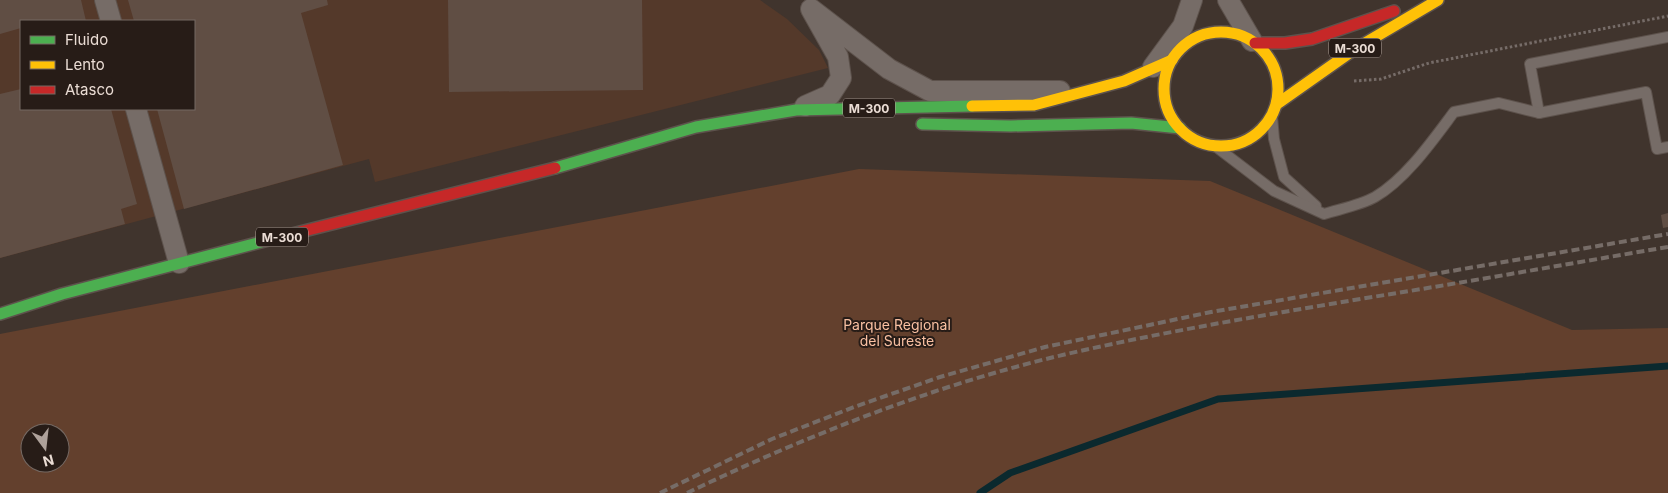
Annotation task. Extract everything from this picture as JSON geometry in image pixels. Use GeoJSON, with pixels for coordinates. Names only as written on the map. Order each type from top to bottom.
{"type":"FeatureCollection","features":[{"type":"Feature","properties":{"kind":"main road","name":"M-300"},"geometry":{"type":"LineString","coordinates":[[1254,42],[1269,57],[1277,75],[1277,104],[1272,116],[1259,132],[1242,142],[1229,146],[1216,146],[1196,140],[1180,128],[1172,117],[1165,97],[1166,76],[1172,60],[1184,46],[1208,34],[1226,32],[1254,42],[1285,43],[1312,39],[1384,14],[1437,0]]}},
{"type":"Feature","properties":{"kind":"main road","name":"M-300"},"geometry":{"type":"LineString","coordinates":[[1277,104],[1331,63],[1386,28],[1437,0]]}},
{"type":"Feature","properties":{"kind":"main road","name":"M-300"},"geometry":{"type":"LineString","coordinates":[[0,314],[62,294],[179,263],[566,166],[696,127],[796,110],[1034,104],[1092,91],[1124,81],[1172,60]]}},
{"type":"Feature","properties":{"kind":"main road","name":"M-300"},"geometry":{"type":"LineString","coordinates":[[914,124],[1011,126],[1131,123],[1180,128]]}},
{"type":"Feature","properties":{"kind":"main road","name":"M-300"},"geometry":{"type":"LineString","coordinates":[[566,166],[682,144]]}},
{"type":"Feature","properties":{"kind":"street"},"geometry":{"type":"LineString","coordinates":[[105,0],[111,20]]}},
{"type":"Feature","properties":{"kind":"street"},"geometry":{"type":"LineString","coordinates":[[1154,67],[1183,26],[1192,0]]}},
{"type":"Feature","properties":{"kind":"street"},"geometry":{"type":"LineString","coordinates":[[1228,0],[1254,42]]}},
{"type":"Feature","properties":{"kind":"street"},"geometry":{"type":"LineString","coordinates":[[806,4],[889,69],[930,91],[1092,91]]}},
{"type":"Feature","properties":{"kind":"street"},"geometry":{"type":"LineString","coordinates":[[796,110],[830,95],[841,78],[838,57],[806,4]]}},
{"type":"Feature","properties":{"kind":"street"},"geometry":{"type":"LineString","coordinates":[[136,110],[179,263]]}},
{"type":"Feature","properties":{"kind":"lane"},"geometry":{"type":"LineString","coordinates":[[1539,113],[1530,64],[1668,37]]}},
{"type":"Feature","properties":{"kind":"lane"},"geometry":{"type":"LineString","coordinates":[[1216,146],[1274,191],[1324,214],[1375,197],[1404,173],[1430,144],[1454,112],[1499,103],[1539,113],[1646,92],[1657,150],[1668,147]]}},
{"type":"Feature","properties":{"kind":"lane"},"geometry":{"type":"LineString","coordinates":[[1272,116],[1274,139],[1284,177],[1324,214]]}},
{"type":"Feature","properties":{"kind":"path"},"geometry":{"type":"LineString","coordinates":[[1331,63],[1349,81],[1381,79],[1429,63],[1668,16]]}},
{"type":"Feature","properties":{"kind":"shaded area"},"geometry":{"type":"Polygon","coordinates":[[[0,0],[760,0],[787,19],[819,50],[828,68],[375,182],[369,159],[0,258],[0,0]]]}},
{"type":"Feature","properties":{"kind":"green space","name":"Parque Regional del Sureste"},"geometry":{"type":"Polygon","coordinates":[[[859,169],[1210,181],[1572,330],[1668,328],[1668,493],[0,493],[0,334],[859,169]]]}},
{"type":"Feature","properties":{"kind":"building"},"geometry":{"type":"Polygon","coordinates":[[[0,0],[81,0],[86,20],[20,20],[20,28],[0,34],[0,0]]]}},
{"type":"Feature","properties":{"kind":"building"},"geometry":{"type":"Polygon","coordinates":[[[128,0],[327,0],[328,5],[301,13],[343,165],[184,209],[157,110],[195,110],[195,20],[134,20],[128,0]]]}},
{"type":"Feature","properties":{"kind":"building"},"geometry":{"type":"Polygon","coordinates":[[[448,0],[642,0],[643,90],[449,92],[448,0]]]}},
{"type":"Feature","properties":{"kind":"building"},"geometry":{"type":"Polygon","coordinates":[[[20,89],[20,110],[111,110],[137,204],[121,209],[125,224],[0,258],[0,94],[20,89]]]}},
{"type":"Feature","properties":{"kind":"building"},"geometry":{"type":"Polygon","coordinates":[[[1668,213],[1668,227],[1663,228],[1661,215],[1668,213]]]}},
{"type":"Feature","properties":{"kind":"waterway"},"geometry":{"type":"LineString","coordinates":[[980,493],[1010,473],[1218,399],[1668,366]]}},
{"type":"Feature","properties":{"kind":"railway"},"geometry":{"type":"LineString","coordinates":[[660,493],[772,439],[854,407],[940,377],[1045,347],[1211,312],[1668,234]]}},
{"type":"Feature","properties":{"kind":"railway"},"geometry":{"type":"LineString","coordinates":[[687,493],[731,472],[866,416],[957,384],[1050,358],[1207,325],[1668,247]]}},
{"type":"Feature","properties":{"kind":"traffic: fast"},"geometry":{"type":"LineString","coordinates":[[555,168],[696,127],[796,110],[972,106]]}},
{"type":"Feature","properties":{"kind":"traffic: fast"},"geometry":{"type":"LineString","coordinates":[[922,124],[1011,126],[1131,123],[1180,128]]}},
{"type":"Feature","properties":{"kind":"traffic: fast"},"geometry":{"type":"LineString","coordinates":[[0,314],[62,294],[288,235]]}},
{"type":"Feature","properties":{"kind":"traffic: slow"},"geometry":{"type":"LineString","coordinates":[[1277,104],[1355,49],[1438,0]]}},
{"type":"Feature","properties":{"kind":"traffic: slow"},"geometry":{"type":"LineString","coordinates":[[1221,32],[1243,36],[1261,49],[1274,67],[1278,89],[1274,111],[1261,129],[1243,142],[1221,146],[1199,142],[1181,129],[1168,111],[1164,89],[1168,67],[1181,49],[1199,36],[1221,32]]}},
{"type":"Feature","properties":{"kind":"traffic: slow"},"geometry":{"type":"LineString","coordinates":[[972,106],[1034,105],[1124,81],[1172,60]]}},
{"type":"Feature","properties":{"kind":"traffic: jam"},"geometry":{"type":"LineString","coordinates":[[1255,43],[1285,43],[1312,39],[1394,11]]}},
{"type":"Feature","properties":{"kind":"traffic: jam"},"geometry":{"type":"LineString","coordinates":[[288,235],[555,168]]}}]}
